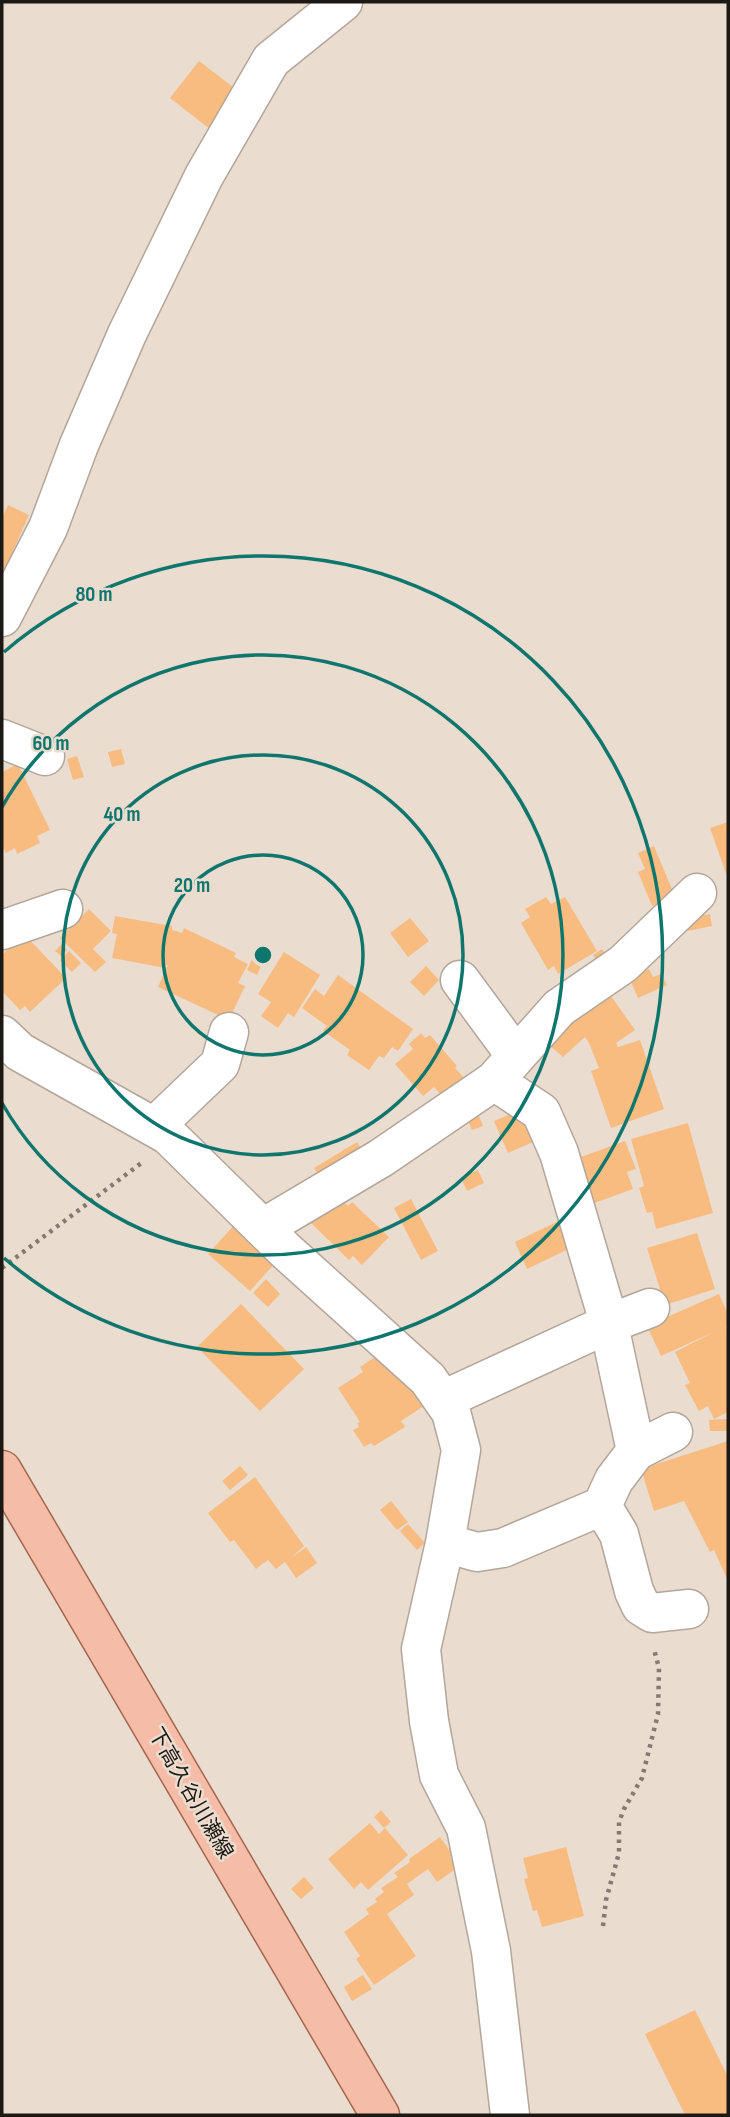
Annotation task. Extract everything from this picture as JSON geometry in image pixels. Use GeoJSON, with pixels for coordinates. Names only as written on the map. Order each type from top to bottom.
{"type":"FeatureCollection","features":[{"type":"Feature","properties":{"kind":"main road","name":"下高久谷川瀬線"},"geometry":{"type":"LineString","coordinates":[[2,1470],[380,2115]]}},
{"type":"Feature","properties":{"kind":"street"},"geometry":{"type":"LineString","coordinates":[[2,617],[48,528],[79,445],[127,334],[204,176],[271,60],[343,2]]}},
{"type":"Feature","properties":{"kind":"street"},"geometry":{"type":"LineString","coordinates":[[2,739],[45,756]]}},
{"type":"Feature","properties":{"kind":"street"},"geometry":{"type":"LineString","coordinates":[[263,1228],[381,1158],[505,1068],[559,1008],[623,964],[698,893]]}},
{"type":"Feature","properties":{"kind":"street"},"geometry":{"type":"LineString","coordinates":[[2,930],[63,909]]}},
{"type":"Feature","properties":{"kind":"street"},"geometry":{"type":"LineString","coordinates":[[460,980],[505,1068],[541,1112],[559,1153],[608,1324],[636,1451]]}},
{"type":"Feature","properties":{"kind":"street"},"geometry":{"type":"LineString","coordinates":[[163,1133],[220,1064],[229,1032]]}},
{"type":"Feature","properties":{"kind":"street"},"geometry":{"type":"LineString","coordinates":[[2,1035],[20,1052],[163,1133],[428,1379],[451,1412],[461,1450],[445,1543],[421,1649],[429,1721],[439,1775],[466,1828],[491,1951],[510,2115]]}},
{"type":"Feature","properties":{"kind":"street"},"geometry":{"type":"LineString","coordinates":[[443,1400],[608,1324],[650,1308]]}},
{"type":"Feature","properties":{"kind":"street"},"geometry":{"type":"LineString","coordinates":[[445,1543],[477,1552],[503,1548],[601,1506],[614,1480],[636,1451],[673,1432]]}},
{"type":"Feature","properties":{"kind":"street"},"geometry":{"type":"LineString","coordinates":[[601,1506],[619,1534],[634,1591],[641,1606],[652,1613],[689,1609]]}},
{"type":"Feature","properties":{"kind":"path"},"geometry":{"type":"LineString","coordinates":[[2,1268],[163,1133]]}},
{"type":"Feature","properties":{"kind":"path"},"geometry":{"type":"LineString","coordinates":[[603,1926],[606,1900],[619,1853],[619,1822],[642,1778],[658,1714],[659,1668],[650,1632],[652,1613]]}},
{"type":"Feature","properties":{"kind":"building"},"geometry":{"type":"Polygon","coordinates":[[[199,61],[262,109],[233,147],[170,98],[199,61]]]}},
{"type":"Feature","properties":{"kind":"building"},"geometry":{"type":"Polygon","coordinates":[[[8,505],[29,515],[5,569],[2,568],[2,519],[8,505]]]}},
{"type":"Feature","properties":{"kind":"building"},"geometry":{"type":"Polygon","coordinates":[[[121,749],[125,764],[112,767],[108,752],[121,749]]]}},
{"type":"Feature","properties":{"kind":"building"},"geometry":{"type":"Polygon","coordinates":[[[77,756],[84,777],[73,780],[67,759],[77,756]]]}},
{"type":"Feature","properties":{"kind":"building"},"geometry":{"type":"Polygon","coordinates":[[[18,764],[50,830],[37,836],[40,843],[17,854],[15,848],[6,853],[2,845],[2,772],[18,764]]]}},
{"type":"Feature","properties":{"kind":"building"},"geometry":{"type":"Polygon","coordinates":[[[728,822],[728,879],[710,828],[728,822]]]}},
{"type":"Feature","properties":{"kind":"building"},"geometry":{"type":"Polygon","coordinates":[[[654,846],[676,899],[659,906],[658,903],[652,906],[638,872],[645,869],[638,853],[654,846]]]}},
{"type":"Feature","properties":{"kind":"building"},"geometry":{"type":"Polygon","coordinates":[[[546,897],[551,904],[565,897],[597,951],[558,974],[554,966],[548,970],[521,923],[530,917],[525,909],[546,897]]]}},
{"type":"Feature","properties":{"kind":"building"},"geometry":{"type":"Polygon","coordinates":[[[89,909],[111,931],[93,949],[106,962],[95,972],[60,938],[89,909]]]}},
{"type":"Feature","properties":{"kind":"building"},"geometry":{"type":"Polygon","coordinates":[[[710,914],[712,926],[688,931],[686,918],[710,914]]]}},
{"type":"Feature","properties":{"kind":"building"},"geometry":{"type":"Polygon","coordinates":[[[115,916],[172,926],[172,930],[182,933],[184,928],[236,953],[234,957],[248,964],[238,983],[245,986],[229,1020],[158,987],[168,965],[165,965],[165,968],[112,958],[117,934],[112,933],[115,916]]]}},
{"type":"Feature","properties":{"kind":"building"},"geometry":{"type":"Polygon","coordinates":[[[410,918],[429,941],[408,957],[390,933],[410,918]]]}},
{"type":"Feature","properties":{"kind":"building"},"geometry":{"type":"Polygon","coordinates":[[[24,934],[66,978],[30,1012],[25,1006],[20,1010],[2,991],[2,955],[12,945],[3,949],[2,947],[24,934]]]}},
{"type":"Feature","properties":{"kind":"building"},"geometry":{"type":"Polygon","coordinates":[[[62,944],[67,950],[61,956],[55,951],[62,944]]]}},
{"type":"Feature","properties":{"kind":"building"},"geometry":{"type":"Polygon","coordinates":[[[602,949],[610,961],[601,967],[593,955],[602,949]]]}},
{"type":"Feature","properties":{"kind":"building"},"geometry":{"type":"Polygon","coordinates":[[[69,951],[81,963],[72,972],[60,960],[69,951]]]}},
{"type":"Feature","properties":{"kind":"building"},"geometry":{"type":"Polygon","coordinates":[[[256,951],[266,955],[257,975],[247,970],[256,951]]]}},
{"type":"Feature","properties":{"kind":"building"},"geometry":{"type":"Polygon","coordinates":[[[284,952],[320,975],[294,1017],[288,1013],[278,1028],[261,1016],[271,1002],[258,994],[284,952]]]}},
{"type":"Feature","properties":{"kind":"building"},"geometry":{"type":"Polygon","coordinates":[[[426,966],[439,980],[424,996],[410,982],[426,966]]]}},
{"type":"Feature","properties":{"kind":"building"},"geometry":{"type":"Polygon","coordinates":[[[649,969],[653,977],[661,974],[667,985],[638,998],[629,977],[649,969]]]}},
{"type":"Feature","properties":{"kind":"building"},"geometry":{"type":"Polygon","coordinates":[[[338,975],[413,1029],[398,1051],[392,1047],[384,1058],[379,1056],[369,1070],[347,1055],[350,1050],[323,1031],[327,1026],[302,1008],[315,989],[324,996],[338,975]]]}},
{"type":"Feature","properties":{"kind":"building"},"geometry":{"type":"Polygon","coordinates":[[[606,989],[635,1030],[616,1043],[618,1047],[640,1040],[664,1109],[611,1128],[591,1071],[599,1068],[585,1037],[563,1057],[543,1040],[606,989]]]}},
{"type":"Feature","properties":{"kind":"building"},"geometry":{"type":"Polygon","coordinates":[[[421,1033],[425,1038],[430,1035],[468,1082],[446,1101],[434,1087],[423,1096],[395,1064],[413,1049],[409,1044],[421,1033]]]}},
{"type":"Feature","properties":{"kind":"building"},"geometry":{"type":"Polygon","coordinates":[[[520,1110],[533,1142],[508,1153],[494,1121],[520,1110]]]}},
{"type":"Feature","properties":{"kind":"building"},"geometry":{"type":"Polygon","coordinates":[[[479,1116],[483,1126],[472,1130],[468,1121],[479,1116]]]}},
{"type":"Feature","properties":{"kind":"building"},"geometry":{"type":"Polygon","coordinates":[[[688,1123],[713,1213],[656,1229],[652,1212],[647,1213],[639,1188],[644,1186],[631,1139],[688,1123]]]}},
{"type":"Feature","properties":{"kind":"building"},"geometry":{"type":"Polygon","coordinates":[[[625,1141],[636,1169],[627,1172],[633,1189],[586,1206],[570,1161],[625,1141]]]}},
{"type":"Feature","properties":{"kind":"building"},"geometry":{"type":"Polygon","coordinates":[[[357,1142],[364,1153],[322,1179],[314,1168],[357,1142]]]}},
{"type":"Feature","properties":{"kind":"building"},"geometry":{"type":"Polygon","coordinates":[[[478,1170],[484,1183],[467,1191],[461,1178],[478,1170]]]}},
{"type":"Feature","properties":{"kind":"building"},"geometry":{"type":"Polygon","coordinates":[[[336,1194],[348,1206],[352,1202],[389,1237],[362,1265],[353,1256],[349,1260],[310,1222],[336,1194]]]}},
{"type":"Feature","properties":{"kind":"building"},"geometry":{"type":"Polygon","coordinates":[[[411,1199],[438,1251],[421,1260],[394,1208],[411,1199]]]}},
{"type":"Feature","properties":{"kind":"building"},"geometry":{"type":"Polygon","coordinates":[[[565,1218],[577,1245],[527,1269],[515,1242],[565,1218]]]}},
{"type":"Feature","properties":{"kind":"building"},"geometry":{"type":"Polygon","coordinates":[[[236,1223],[278,1260],[250,1291],[208,1254],[236,1223]]]}},
{"type":"Feature","properties":{"kind":"building"},"geometry":{"type":"Polygon","coordinates":[[[697,1233],[715,1289],[665,1305],[647,1248],[697,1233]]]}},
{"type":"Feature","properties":{"kind":"building"},"geometry":{"type":"Polygon","coordinates":[[[266,1279],[280,1294],[268,1307],[253,1293],[266,1279]]]}},
{"type":"Feature","properties":{"kind":"building"},"geometry":{"type":"Polygon","coordinates":[[[719,1294],[728,1314],[728,1412],[714,1419],[708,1406],[699,1411],[685,1385],[690,1383],[675,1352],[714,1332],[661,1356],[647,1326],[719,1294]]]}},
{"type":"Feature","properties":{"kind":"building"},"geometry":{"type":"Polygon","coordinates":[[[241,1304],[304,1369],[260,1411],[197,1347],[241,1304]]]}},
{"type":"Feature","properties":{"kind":"building"},"geometry":{"type":"Polygon","coordinates":[[[381,1353],[413,1389],[424,1406],[401,1421],[405,1427],[374,1446],[371,1443],[364,1447],[353,1430],[359,1427],[357,1423],[360,1422],[338,1388],[363,1372],[360,1367],[381,1353]]]}},
{"type":"Feature","properties":{"kind":"building"},"geometry":{"type":"Polygon","coordinates":[[[728,1419],[728,1431],[710,1431],[709,1420],[728,1419]]]}},
{"type":"Feature","properties":{"kind":"building"},"geometry":{"type":"Polygon","coordinates":[[[728,1441],[728,1581],[714,1550],[710,1552],[684,1501],[654,1511],[641,1469],[728,1441]]]}},
{"type":"Feature","properties":{"kind":"building"},"geometry":{"type":"Polygon","coordinates":[[[240,1466],[248,1475],[230,1490],[222,1481],[240,1466]]]}},
{"type":"Feature","properties":{"kind":"building"},"geometry":{"type":"Polygon","coordinates":[[[255,1477],[304,1546],[291,1558],[306,1547],[317,1563],[296,1578],[285,1562],[276,1569],[268,1560],[256,1569],[234,1540],[230,1542],[208,1513],[255,1477]]]}},
{"type":"Feature","properties":{"kind":"building"},"geometry":{"type":"Polygon","coordinates":[[[391,1501],[408,1522],[397,1530],[380,1510],[391,1501]]]}},
{"type":"Feature","properties":{"kind":"building"},"geometry":{"type":"Polygon","coordinates":[[[408,1524],[425,1543],[417,1550],[400,1531],[408,1524]]]}},
{"type":"Feature","properties":{"kind":"building"},"geometry":{"type":"Polygon","coordinates":[[[381,1810],[391,1822],[384,1828],[374,1817],[381,1810]]]}},
{"type":"Feature","properties":{"kind":"building"},"geometry":{"type":"Polygon","coordinates":[[[370,1823],[379,1834],[385,1828],[408,1855],[368,1890],[361,1882],[354,1889],[328,1859],[370,1823]]]}},
{"type":"Feature","properties":{"kind":"building"},"geometry":{"type":"Polygon","coordinates":[[[440,1837],[453,1855],[450,1857],[457,1868],[437,1882],[428,1869],[407,1884],[414,1895],[387,1914],[416,1956],[374,1985],[356,1959],[360,1956],[344,1932],[369,1914],[366,1909],[377,1902],[375,1899],[384,1892],[381,1888],[398,1877],[394,1873],[440,1837]]]}},
{"type":"Feature","properties":{"kind":"building"},"geometry":{"type":"Polygon","coordinates":[[[566,1847],[584,1916],[542,1927],[537,1910],[533,1911],[524,1879],[528,1878],[523,1858],[566,1847]]]}},
{"type":"Feature","properties":{"kind":"building"},"geometry":{"type":"Polygon","coordinates":[[[304,1877],[314,1888],[301,1899],[291,1889],[304,1877]]]}},
{"type":"Feature","properties":{"kind":"building"},"geometry":{"type":"Polygon","coordinates":[[[363,1975],[372,1989],[352,2001],[344,1987],[363,1975]]]}},
{"type":"Feature","properties":{"kind":"building"},"geometry":{"type":"Polygon","coordinates":[[[695,2010],[728,2077],[728,2115],[685,2115],[645,2034],[695,2010]]]}}]}
